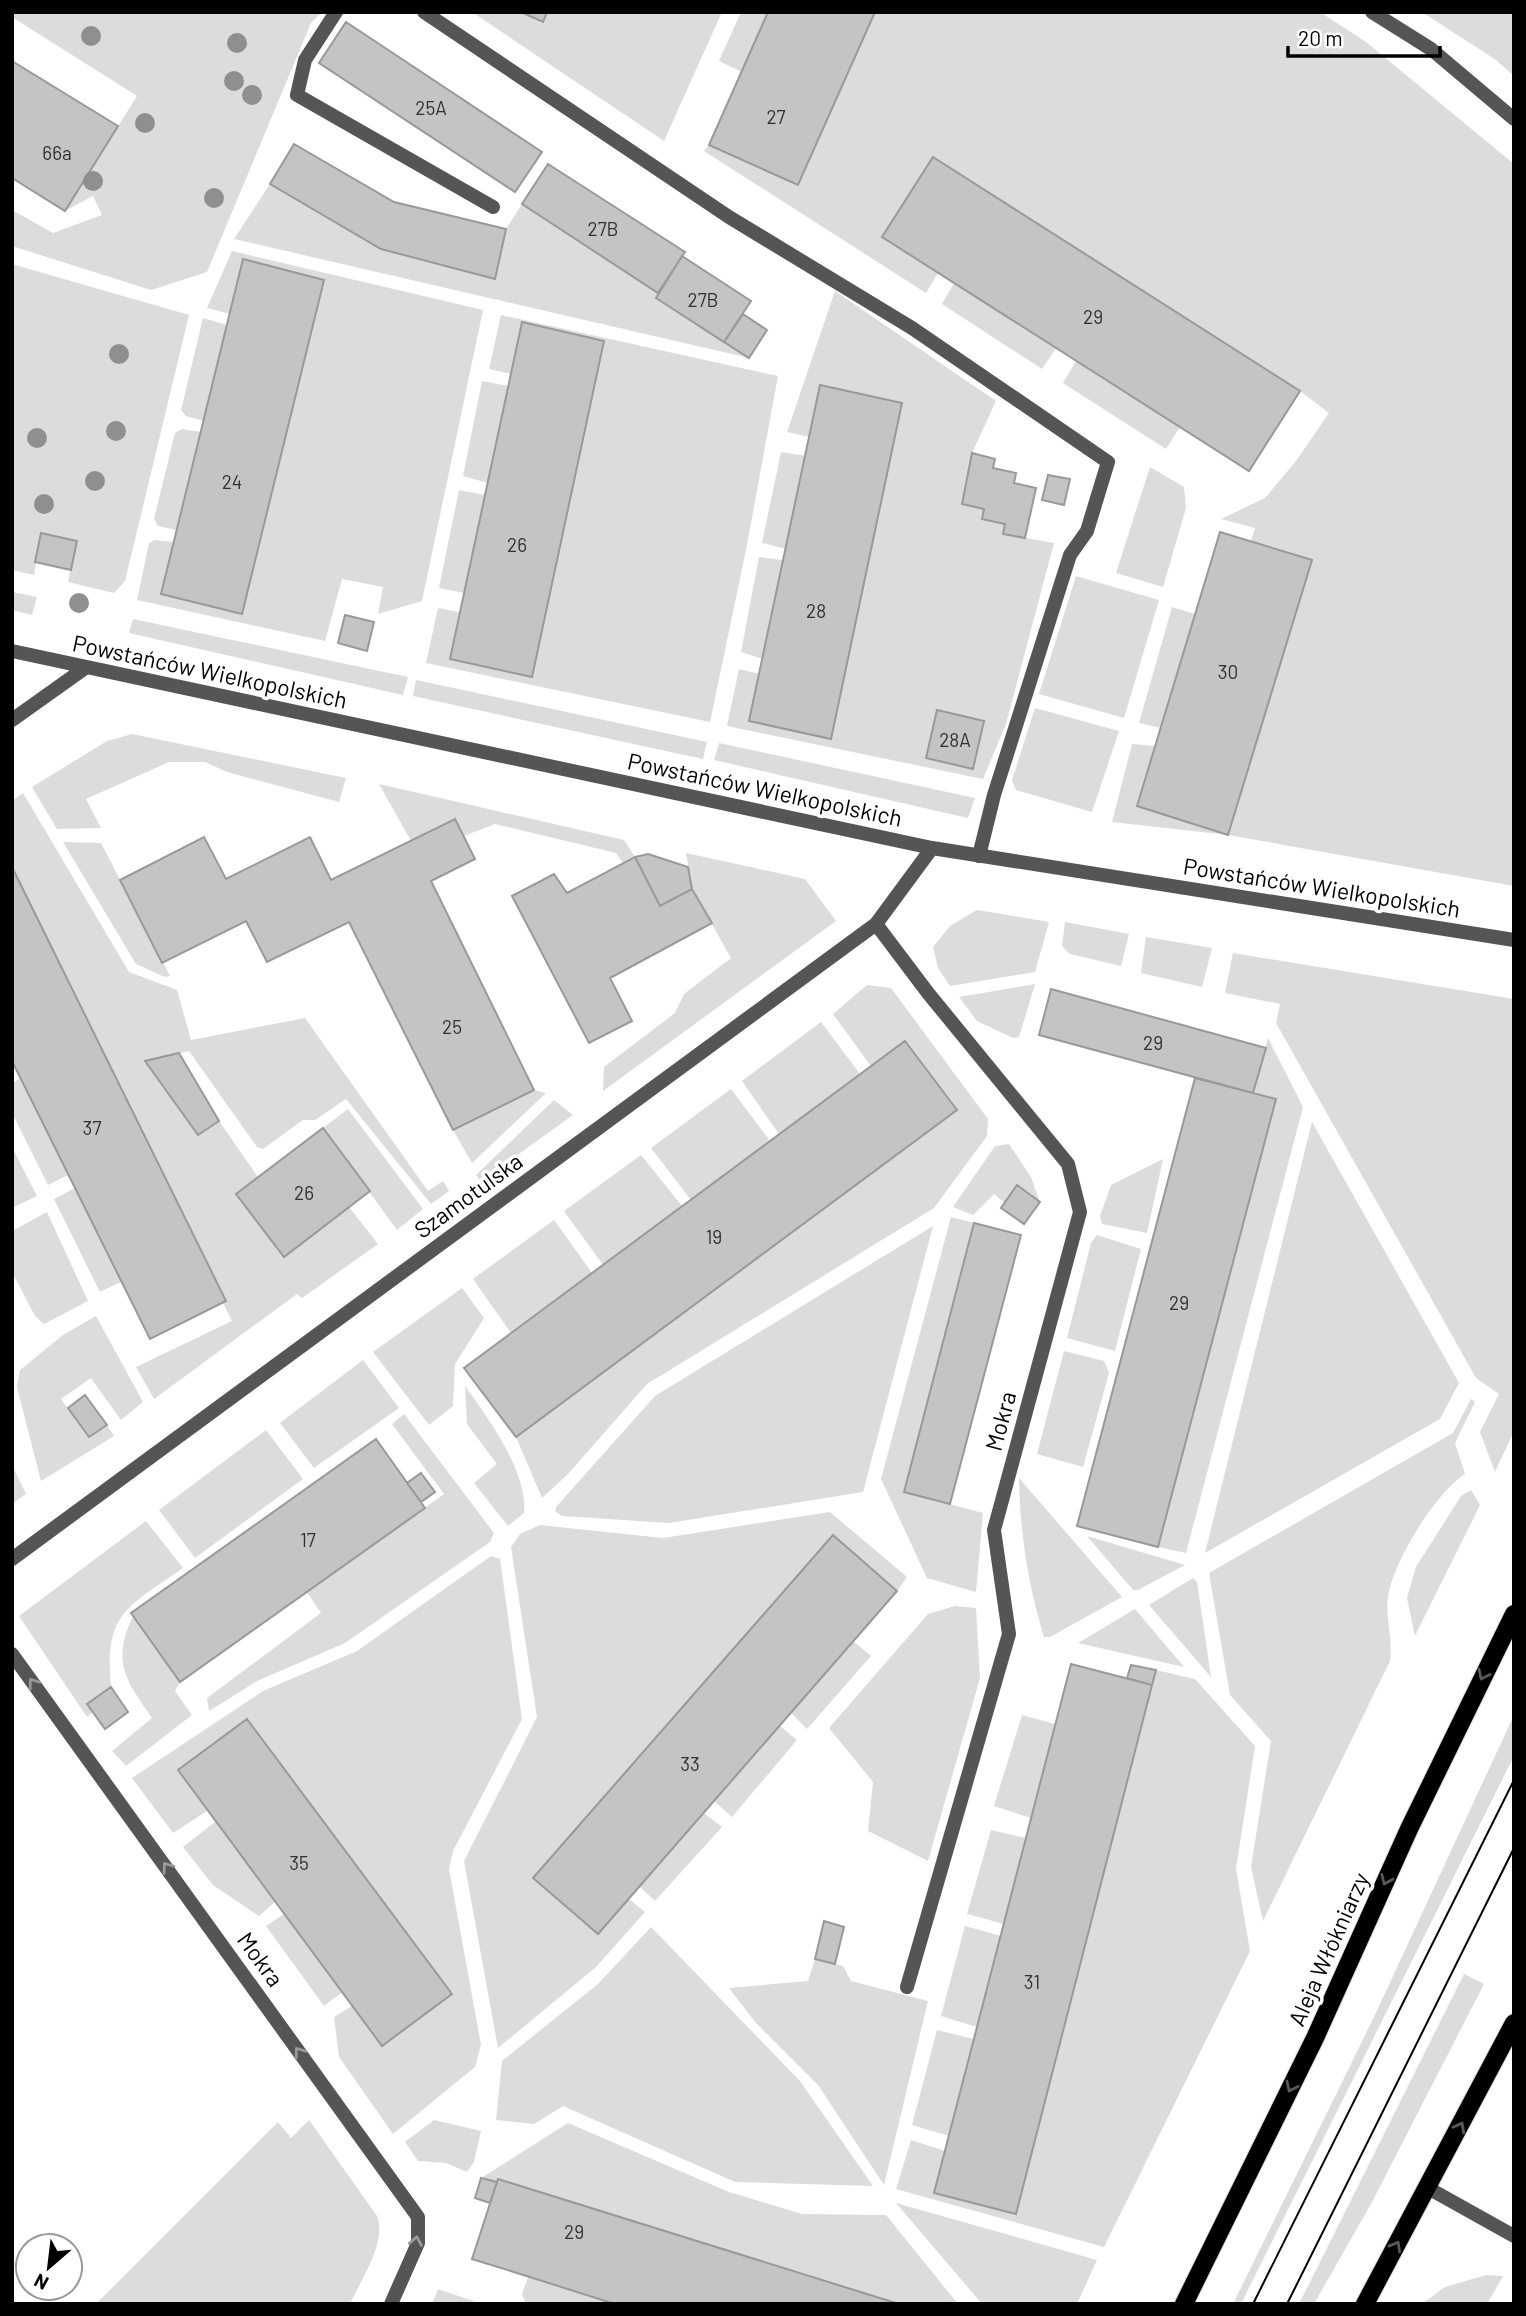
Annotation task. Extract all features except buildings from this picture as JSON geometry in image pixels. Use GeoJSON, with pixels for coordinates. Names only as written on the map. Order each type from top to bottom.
{"type":"FeatureCollection","features":[{"type":"Feature","properties":{"kind":"main road","name":"Aleja Włókniarzy"},"geometry":{"type":"LineString","coordinates":[[1184,2304],[1309,2050],[1409,1829],[1514,1614]]}},
{"type":"Feature","properties":{"kind":"main road"},"geometry":{"type":"LineString","coordinates":[[1365,2304],[1514,2023]]}},
{"type":"Feature","properties":{"kind":"street"},"geometry":{"type":"LineString","coordinates":[[336,12],[306,60],[298,95],[493,207]]}},
{"type":"Feature","properties":{"kind":"street"},"geometry":{"type":"LineString","coordinates":[[424,12],[729,217],[912,328],[1108,462],[1087,531],[1070,555],[994,795],[979,856]]}},
{"type":"Feature","properties":{"kind":"street"},"geometry":{"type":"LineString","coordinates":[[1372,12],[1431,49],[1514,118]]}},
{"type":"Feature","properties":{"kind":"street","name":"Powstańców Wielkopolskich"},"geometry":{"type":"LineString","coordinates":[[12,651],[932,848],[1514,940]]}},
{"type":"Feature","properties":{"kind":"street"},"geometry":{"type":"LineString","coordinates":[[12,719],[85,668]]}},
{"type":"Feature","properties":{"kind":"street","name":"Szamotulska"},"geometry":{"type":"LineString","coordinates":[[12,1559],[876,924],[932,848]]}},
{"type":"Feature","properties":{"kind":"street","name":"Mokra"},"geometry":{"type":"LineString","coordinates":[[876,924],[928,993],[1068,1164],[1080,1212],[994,1530],[1009,1634],[907,1987]]}},
{"type":"Feature","properties":{"kind":"street","name":"Mokra"},"geometry":{"type":"LineString","coordinates":[[12,1654],[418,2217],[418,2243],[391,2304]]}},
{"type":"Feature","properties":{"kind":"street"},"geometry":{"type":"LineString","coordinates":[[1428,2188],[1514,2236]]}},
{"type":"Feature","properties":{"kind":"shaded area"},"geometry":{"type":"Polygon","coordinates":[[[12,12],[322,12],[311,23],[207,272],[151,290],[12,246],[12,210],[53,233],[102,215],[93,196],[65,211],[137,96],[12,17],[12,12]]]}},
{"type":"Feature","properties":{"kind":"shaded area"},"geometry":{"type":"Polygon","coordinates":[[[472,12],[521,12],[543,22],[547,12],[722,12],[664,141],[472,12]]]}},
{"type":"Feature","properties":{"kind":"shaded area"},"geometry":{"type":"Polygon","coordinates":[[[741,12],[768,12],[742,72],[719,61],[741,12]]]}},
{"type":"Feature","properties":{"kind":"shaded area"},"geometry":{"type":"Polygon","coordinates":[[[875,12],[1320,12],[1366,42],[1514,164],[1514,886],[1228,835],[1112,822],[1132,744],[1155,746],[1137,806],[1229,834],[1312,560],[1251,541],[1255,528],[1221,519],[1265,498],[1296,461],[1329,413],[1300,391],[882,237],[938,273],[926,293],[704,151],[709,145],[799,185],[875,12]]]}},
{"type":"Feature","properties":{"kind":"shaded area"},"geometry":{"type":"Polygon","coordinates":[[[1422,12],[1514,12],[1514,76],[1496,60],[1422,12]]]}},
{"type":"Feature","properties":{"kind":"shaded area"},"geometry":{"type":"Polygon","coordinates":[[[270,184],[381,249],[494,279],[506,229],[522,204],[658,293],[656,298],[749,358],[234,239],[270,184]]]}},
{"type":"Feature","properties":{"kind":"shaded area"},"geometry":{"type":"Polygon","coordinates":[[[232,251],[483,310],[422,601],[378,614],[383,587],[342,579],[325,641],[137,600],[149,543],[155,540],[174,542],[161,594],[242,614],[324,280],[243,260],[230,314],[207,308],[232,251]]]}},
{"type":"Feature","properties":{"kind":"shaded area"},"geometry":{"type":"Polygon","coordinates":[[[12,264],[189,315],[125,581],[114,593],[68,582],[76,541],[41,534],[34,575],[12,570],[12,264]]]}},
{"type":"Feature","properties":{"kind":"shaded area"},"geometry":{"type":"Polygon","coordinates":[[[954,283],[1056,348],[1042,369],[942,304],[954,283]]]}},
{"type":"Feature","properties":{"kind":"shaded area"},"geometry":{"type":"Polygon","coordinates":[[[835,291],[996,401],[972,453],[962,504],[984,509],[982,519],[1005,524],[1004,534],[1054,543],[1006,724],[983,779],[727,726],[739,669],[759,674],[750,721],[831,738],[902,403],[821,386],[809,437],[787,432],[835,291]],[[937,710],[926,758],[972,769],[983,721],[937,710]]]}},
{"type":"Feature","properties":{"kind":"shaded area"},"geometry":{"type":"Polygon","coordinates":[[[501,315],[778,376],[746,550],[710,722],[426,663],[438,608],[459,612],[450,659],[532,676],[604,341],[523,322],[511,374],[489,369],[501,315]]]}},
{"type":"Feature","properties":{"kind":"shaded area"},"geometry":{"type":"Polygon","coordinates":[[[203,318],[227,325],[204,421],[186,416],[181,410],[203,318]]]}},
{"type":"Feature","properties":{"kind":"shaded area"},"geometry":{"type":"Polygon","coordinates":[[[1076,361],[1180,427],[1166,449],[1063,383],[1076,361]]]}},
{"type":"Feature","properties":{"kind":"shaded area"},"geometry":{"type":"Polygon","coordinates":[[[482,381],[509,386],[488,483],[463,476],[482,381]]]}},
{"type":"Feature","properties":{"kind":"shaded area"},"geometry":{"type":"Polygon","coordinates":[[[182,429],[200,432],[176,530],[158,526],[154,519],[175,433],[182,429]]]}},
{"type":"Feature","properties":{"kind":"shaded area"},"geometry":{"type":"Polygon","coordinates":[[[781,452],[806,456],[786,549],[762,543],[781,452]]]}},
{"type":"Feature","properties":{"kind":"shaded area"},"geometry":{"type":"Polygon","coordinates":[[[1150,467],[1184,487],[1186,508],[1163,587],[1116,573],[1150,467]]]}},
{"type":"Feature","properties":{"kind":"shaded area"},"geometry":{"type":"Polygon","coordinates":[[[459,490],[485,495],[464,593],[439,588],[459,490]]]}},
{"type":"Feature","properties":{"kind":"shaded area"},"geometry":{"type":"Polygon","coordinates":[[[759,557],[783,560],[763,659],[741,652],[759,557]]]}},
{"type":"Feature","properties":{"kind":"shaded area"},"geometry":{"type":"Polygon","coordinates":[[[1076,576],[1159,600],[1124,718],[1039,694],[1076,576]]]}},
{"type":"Feature","properties":{"kind":"shaded area"},"geometry":{"type":"Polygon","coordinates":[[[12,592],[37,597],[32,615],[12,610],[12,592]]]}},
{"type":"Feature","properties":{"kind":"shaded area"},"geometry":{"type":"Polygon","coordinates":[[[1172,607],[1195,614],[1161,728],[1139,723],[1172,607]]]}},
{"type":"Feature","properties":{"kind":"shaded area"},"geometry":{"type":"Polygon","coordinates":[[[133,619],[408,677],[403,695],[129,633],[133,619]]]}},
{"type":"Feature","properties":{"kind":"shaded area"},"geometry":{"type":"Polygon","coordinates":[[[416,680],[707,742],[703,759],[413,696],[416,680]]]}},
{"type":"Feature","properties":{"kind":"shaded area"},"geometry":{"type":"Polygon","coordinates":[[[1035,708],[1119,731],[1092,812],[1016,790],[1012,780],[1035,708]]]}},
{"type":"Feature","properties":{"kind":"shaded area"},"geometry":{"type":"Polygon","coordinates":[[[132,734],[346,778],[339,802],[227,772],[205,762],[169,762],[86,799],[101,828],[57,829],[32,787],[107,741],[132,734]]]}},
{"type":"Feature","properties":{"kind":"shaded area"},"geometry":{"type":"Polygon","coordinates":[[[719,743],[975,798],[968,818],[714,760],[719,743]]]}},
{"type":"Feature","properties":{"kind":"shaded area"},"geometry":{"type":"Polygon","coordinates":[[[379,784],[624,840],[635,857],[623,863],[616,853],[495,824],[464,836],[455,819],[411,841],[379,784]]]}},
{"type":"Feature","properties":{"kind":"shaded area"},"geometry":{"type":"Polygon","coordinates":[[[23,793],[129,972],[177,990],[191,1040],[305,1018],[428,1191],[443,1181],[449,1191],[431,1204],[346,1099],[315,1120],[303,1120],[263,1149],[257,1147],[189,1051],[146,1061],[198,1135],[219,1121],[258,1177],[237,1194],[283,1256],[349,1207],[378,1244],[302,1298],[297,1294],[154,1399],[136,1367],[232,1321],[223,1303],[226,1301],[12,869],[12,801],[23,793]]]}},
{"type":"Feature","properties":{"kind":"shaded area"},"geometry":{"type":"Polygon","coordinates":[[[63,842],[101,843],[170,976],[165,977],[136,964],[63,842]]]}},
{"type":"Feature","properties":{"kind":"shaded area"},"geometry":{"type":"Polygon","coordinates":[[[686,853],[805,879],[836,921],[603,1091],[604,1067],[675,1013],[684,994],[731,958],[692,889],[686,853]]]}},
{"type":"Feature","properties":{"kind":"shaded area"},"geometry":{"type":"Polygon","coordinates":[[[977,910],[1049,922],[1035,972],[950,986],[938,968],[933,947],[950,926],[977,910]]]}},
{"type":"Feature","properties":{"kind":"shaded area"},"geometry":{"type":"Polygon","coordinates":[[[1065,922],[1129,934],[1121,966],[1070,954],[1062,946],[1065,922]]]}},
{"type":"Feature","properties":{"kind":"shaded area"},"geometry":{"type":"Polygon","coordinates":[[[1146,937],[1212,948],[1202,987],[1141,973],[1146,937]]]}},
{"type":"Feature","properties":{"kind":"shaded area"},"geometry":{"type":"Polygon","coordinates":[[[1233,953],[1514,999],[1514,1431],[1495,1472],[1480,1432],[1499,1394],[1476,1378],[1276,1023],[1280,1004],[1225,993],[1233,953]]]}},
{"type":"Feature","properties":{"kind":"shaded area"},"geometry":{"type":"Polygon","coordinates":[[[1035,984],[1019,1037],[1013,1038],[977,1021],[959,997],[1035,984]]]}},
{"type":"Feature","properties":{"kind":"shaded area"},"geometry":{"type":"Polygon","coordinates":[[[867,985],[891,988],[988,1119],[987,1136],[934,1208],[647,1384],[568,1474],[542,1498],[516,1437],[956,1110],[906,1041],[871,1066],[833,1014],[867,985]]]}},
{"type":"Feature","properties":{"kind":"shaded area"},"geometry":{"type":"Polygon","coordinates":[[[821,1022],[860,1074],[779,1134],[742,1081],[821,1022]]]}},
{"type":"Feature","properties":{"kind":"shaded area"},"geometry":{"type":"Polygon","coordinates":[[[1268,1038],[1303,1107],[1186,1553],[1158,1547],[1276,1100],[1253,1093],[1268,1038]]]}},
{"type":"Feature","properties":{"kind":"shaded area"},"geometry":{"type":"Polygon","coordinates":[[[21,1078],[68,1175],[48,1185],[12,1113],[12,1083],[21,1078]]]}},
{"type":"Feature","properties":{"kind":"shaded area"},"geometry":{"type":"Polygon","coordinates":[[[731,1089],[770,1141],[691,1200],[651,1148],[731,1089]]]}},
{"type":"Feature","properties":{"kind":"shaded area"},"geometry":{"type":"Polygon","coordinates":[[[534,1090],[546,1093],[472,1163],[453,1130],[534,1090]]]}},
{"type":"Feature","properties":{"kind":"shaded area"},"geometry":{"type":"Polygon","coordinates":[[[554,1100],[573,1115],[481,1181],[476,1175],[554,1100]]]}},
{"type":"Feature","properties":{"kind":"shaded area"},"geometry":{"type":"Polygon","coordinates":[[[348,1109],[423,1209],[397,1230],[323,1128],[348,1109]]]}},
{"type":"Feature","properties":{"kind":"shaded area"},"geometry":{"type":"Polygon","coordinates":[[[1312,1122],[1459,1383],[1440,1419],[1205,1553],[1312,1122]]]}},
{"type":"Feature","properties":{"kind":"shaded area"},"geometry":{"type":"Polygon","coordinates":[[[1009,1144],[1031,1177],[1040,1202],[1017,1186],[1005,1203],[994,1194],[973,1215],[953,1207],[995,1146],[1009,1144]]]}},
{"type":"Feature","properties":{"kind":"shaded area"},"geometry":{"type":"Polygon","coordinates":[[[12,1147],[37,1196],[12,1208],[12,1147]]]}},
{"type":"Feature","properties":{"kind":"shaded area"},"geometry":{"type":"Polygon","coordinates":[[[641,1155],[682,1206],[603,1265],[564,1211],[641,1155]]]}},
{"type":"Feature","properties":{"kind":"shaded area"},"geometry":{"type":"Polygon","coordinates":[[[1163,1159],[1147,1233],[1102,1224],[1100,1216],[1111,1185],[1163,1159]]]}},
{"type":"Feature","properties":{"kind":"shaded area"},"geometry":{"type":"Polygon","coordinates":[[[75,1188],[121,1282],[100,1292],[54,1199],[75,1188]]]}},
{"type":"Feature","properties":{"kind":"shaded area"},"geometry":{"type":"Polygon","coordinates":[[[47,1212],[88,1301],[44,1324],[35,1316],[12,1272],[12,1231],[47,1212]]]}},
{"type":"Feature","properties":{"kind":"shaded area"},"geometry":{"type":"Polygon","coordinates":[[[951,1217],[974,1223],[904,1492],[983,1513],[976,1592],[927,1578],[881,1479],[951,1217]]]}},
{"type":"Feature","properties":{"kind":"shaded area"},"geometry":{"type":"Polygon","coordinates":[[[554,1220],[592,1273],[511,1333],[473,1279],[554,1220]]]}},
{"type":"Feature","properties":{"kind":"shaded area"},"geometry":{"type":"Polygon","coordinates":[[[933,1226],[863,1492],[669,1523],[562,1516],[556,1512],[556,1507],[655,1396],[933,1226]]]}},
{"type":"Feature","properties":{"kind":"shaded area"},"geometry":{"type":"Polygon","coordinates":[[[1097,1235],[1141,1249],[1115,1351],[1067,1338],[1091,1243],[1097,1235]]]}},
{"type":"Feature","properties":{"kind":"shaded area"},"geometry":{"type":"Polygon","coordinates":[[[462,1288],[484,1318],[455,1364],[453,1406],[429,1425],[373,1352],[462,1288]]]}},
{"type":"Feature","properties":{"kind":"shaded area"},"geometry":{"type":"Polygon","coordinates":[[[96,1316],[143,1402],[121,1420],[91,1378],[61,1399],[88,1437],[107,1425],[114,1436],[41,1481],[17,1387],[20,1370],[63,1335],[96,1316]]]}},
{"type":"Feature","properties":{"kind":"shaded area"},"geometry":{"type":"Polygon","coordinates":[[[1064,1351],[1104,1361],[1109,1373],[1083,1467],[1037,1454],[1064,1351]]]}},
{"type":"Feature","properties":{"kind":"shaded area"},"geometry":{"type":"Polygon","coordinates":[[[363,1360],[399,1408],[314,1468],[280,1423],[363,1360]]]}},
{"type":"Feature","properties":{"kind":"shaded area"},"geometry":{"type":"Polygon","coordinates":[[[465,1386],[505,1446],[520,1480],[524,1513],[508,1526],[474,1483],[497,1464],[467,1424],[465,1386]]]}},
{"type":"Feature","properties":{"kind":"shaded area"},"geometry":{"type":"Polygon","coordinates":[[[1471,1399],[1475,1402],[1455,1443],[1465,1474],[1441,1496],[1429,1512],[1398,1566],[1387,1605],[1390,1661],[1263,1921],[1251,1867],[1271,1741],[1230,1695],[1209,1573],[1453,1433],[1471,1399]]]}},
{"type":"Feature","properties":{"kind":"shaded area"},"geometry":{"type":"Polygon","coordinates":[[[404,1414],[494,1533],[490,1542],[345,1643],[257,1681],[209,1711],[207,1698],[321,1613],[307,1592],[444,1494],[392,1424],[404,1414]]]}},
{"type":"Feature","properties":{"kind":"shaded area"},"geometry":{"type":"Polygon","coordinates":[[[266,1430],[303,1479],[195,1558],[159,1510],[266,1430]]]}},
{"type":"Feature","properties":{"kind":"shaded area"},"geometry":{"type":"Polygon","coordinates":[[[12,1465],[26,1494],[12,1504],[12,1465]]]}},
{"type":"Feature","properties":{"kind":"shaded area"},"geometry":{"type":"Polygon","coordinates":[[[1019,1478],[1122,1597],[1050,1637],[1044,1637],[1029,1578],[1019,1478]]]}},
{"type":"Feature","properties":{"kind":"shaded area"},"geometry":{"type":"Polygon","coordinates":[[[1471,1490],[1480,1505],[1415,1636],[1407,1598],[1416,1567],[1461,1496],[1471,1490]]]}},
{"type":"Feature","properties":{"kind":"shaded area"},"geometry":{"type":"Polygon","coordinates":[[[830,1512],[907,1577],[897,1591],[833,1535],[534,1877],[598,1934],[629,1899],[645,1912],[596,1967],[498,2048],[464,1861],[537,1717],[511,1547],[520,1534],[540,1525],[663,1538],[830,1512]]]}},
{"type":"Feature","properties":{"kind":"shaded area"},"geometry":{"type":"Polygon","coordinates":[[[146,1521],[183,1568],[148,1592],[124,1614],[116,1627],[112,1642],[111,1687],[87,1704],[93,1712],[87,1717],[19,1616],[146,1521]]]}},
{"type":"Feature","properties":{"kind":"shaded area"},"geometry":{"type":"Polygon","coordinates":[[[1087,1536],[1185,1565],[1138,1590],[1133,1590],[1087,1536]]]}},
{"type":"Feature","properties":{"kind":"shaded area"},"geometry":{"type":"Polygon","coordinates":[[[491,1556],[500,1559],[522,1719],[453,1851],[449,1869],[481,2045],[475,2067],[393,2134],[339,2057],[334,2017],[352,2006],[382,2046],[452,1994],[248,1719],[178,1770],[207,1811],[173,1833],[132,1778],[263,1691],[357,1651],[491,1556]]]}},
{"type":"Feature","properties":{"kind":"shaded area"},"geometry":{"type":"Polygon","coordinates":[[[1193,1578],[1197,1582],[1211,1677],[1149,1605],[1193,1578]]]}},
{"type":"Feature","properties":{"kind":"shaded area"},"geometry":{"type":"Polygon","coordinates":[[[955,1606],[976,1608],[980,1678],[928,1861],[868,1831],[873,1782],[829,1728],[928,1614],[955,1606]]]}},
{"type":"Feature","properties":{"kind":"shaded area"},"geometry":{"type":"Polygon","coordinates":[[[1135,1609],[1184,1667],[1078,1643],[1135,1609]]]}},
{"type":"Feature","properties":{"kind":"shaded area"},"geometry":{"type":"Polygon","coordinates":[[[133,1616],[180,1682],[175,1691],[192,1715],[126,1766],[112,1751],[152,1718],[124,1670],[123,1646],[133,1616]]]}},
{"type":"Feature","properties":{"kind":"shaded area"},"geometry":{"type":"Polygon","coordinates":[[[853,1641],[871,1656],[807,1729],[791,1713],[853,1641]]]}},
{"type":"Feature","properties":{"kind":"shaded area"},"geometry":{"type":"Polygon","coordinates":[[[1156,1670],[1195,1679],[1255,1746],[1236,1869],[1250,1951],[1104,2247],[896,2189],[911,2140],[945,2151],[935,2193],[1016,2214],[1156,1670]]]}},
{"type":"Feature","properties":{"kind":"shaded area"},"geometry":{"type":"Polygon","coordinates":[[[1022,1715],[1055,1724],[1031,1818],[994,1806],[1022,1715]]]}},
{"type":"Feature","properties":{"kind":"shaded area"},"geometry":{"type":"Polygon","coordinates":[[[1514,1715],[1514,1756],[1241,2304],[1233,2304],[1374,2017],[1514,1715]]]}},
{"type":"Feature","properties":{"kind":"shaded area"},"geometry":{"type":"Polygon","coordinates":[[[780,1726],[797,1740],[732,1817],[714,1801],[780,1726]]]}},
{"type":"Feature","properties":{"kind":"shaded area"},"geometry":{"type":"Polygon","coordinates":[[[704,1813],[722,1827],[655,1901],[639,1886],[704,1813]]]}},
{"type":"Feature","properties":{"kind":"shaded area"},"geometry":{"type":"Polygon","coordinates":[[[215,1822],[275,1902],[259,1916],[213,1885],[183,1847],[215,1822]]]}},
{"type":"Feature","properties":{"kind":"shaded area"},"geometry":{"type":"Polygon","coordinates":[[[991,1830],[1026,1838],[1004,1924],[967,1914],[991,1830]]]}},
{"type":"Feature","properties":{"kind":"shaded area"},"geometry":{"type":"Polygon","coordinates":[[[284,1914],[342,1992],[324,2006],[266,1926],[284,1914]]]}},
{"type":"Feature","properties":{"kind":"shaded area"},"geometry":{"type":"Polygon","coordinates":[[[965,1926],[1001,1936],[977,2027],[941,2016],[965,1926]]]}},
{"type":"Feature","properties":{"kind":"shaded area"},"geometry":{"type":"Polygon","coordinates":[[[651,1927],[800,2081],[873,2186],[735,2182],[563,2106],[534,2124],[496,2120],[502,2061],[598,1984],[651,1927]]]}},
{"type":"Feature","properties":{"kind":"shaded area"},"geometry":{"type":"Polygon","coordinates":[[[815,1959],[843,1966],[851,1981],[928,2001],[884,2185],[818,2085],[756,2023],[729,1988],[808,1981],[815,1959]]]}},
{"type":"Feature","properties":{"kind":"shaded area"},"geometry":{"type":"Polygon","coordinates":[[[1464,1974],[1484,1984],[1372,2202],[1314,2304],[1299,2304],[1464,1974]]]}},
{"type":"Feature","properties":{"kind":"shaded area"},"geometry":{"type":"Polygon","coordinates":[[[937,2030],[974,2039],[949,2136],[912,2125],[937,2030]]]}},
{"type":"Feature","properties":{"kind":"shaded area"},"geometry":{"type":"Polygon","coordinates":[[[309,2120],[377,2216],[379,2238],[376,2249],[350,2304],[96,2304],[278,2122],[291,2138],[309,2120]]]}},
{"type":"Feature","properties":{"kind":"shaded area"},"geometry":{"type":"Polygon","coordinates":[[[434,2120],[481,2131],[474,2162],[467,2172],[446,2163],[418,2161],[405,2142],[434,2120]]]}},
{"type":"Feature","properties":{"kind":"shaded area"},"geometry":{"type":"Polygon","coordinates":[[[568,2123],[729,2192],[802,2214],[886,2215],[958,2304],[899,2304],[498,2179],[497,2182],[481,2178],[568,2123]]]}},
{"type":"Feature","properties":{"kind":"shaded area"},"geometry":{"type":"Polygon","coordinates":[[[896,2203],[1097,2260],[1077,2304],[982,2304],[896,2203]]]}},
{"type":"Feature","properties":{"kind":"shaded area"},"geometry":{"type":"Polygon","coordinates":[[[1486,2275],[1503,2276],[1487,2304],[1422,2304],[1445,2287],[1486,2275]]]}},
{"type":"Feature","properties":{"kind":"shaded area"},"geometry":{"type":"Polygon","coordinates":[[[528,2277],[615,2304],[531,2304],[525,2302],[522,2294],[528,2277]]]}},
{"type":"Feature","properties":{"kind":"shaded area"},"geometry":{"type":"Polygon","coordinates":[[[438,2289],[482,2304],[432,2304],[438,2289]]]}},
{"type":"Feature","properties":{"kind":"tram line"},"geometry":{"type":"LineString","coordinates":[[1253,2304],[1514,1780]]}},
{"type":"Feature","properties":{"kind":"tram line"},"geometry":{"type":"LineString","coordinates":[[1287,2304],[1514,1848]]}}]}
